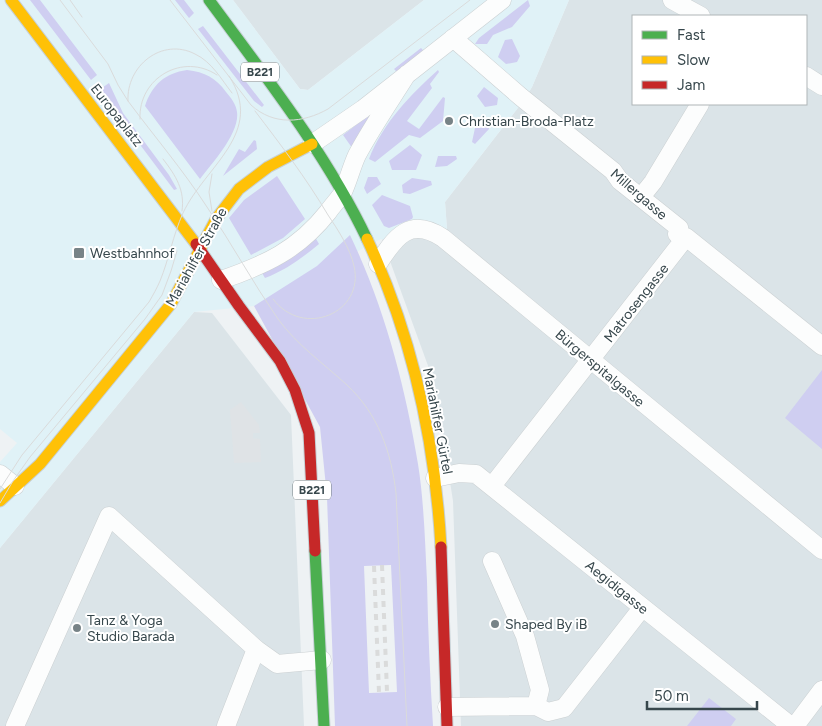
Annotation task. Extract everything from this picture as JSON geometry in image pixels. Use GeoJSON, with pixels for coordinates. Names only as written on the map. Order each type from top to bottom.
{"type":"FeatureCollection","features":[{"type":"Feature","properties":{"kind":"main road","name":"Europaplatz"},"geometry":{"type":"LineString","coordinates":[[11,0],[65,73],[180,220],[200,249]]}},
{"type":"Feature","properties":{"kind":"main road","name":"B221"},"geometry":{"type":"LineString","coordinates":[[209,0],[312,144]]}},
{"type":"Feature","properties":{"kind":"main road","name":"Mariahilfer Straße"},"geometry":{"type":"LineString","coordinates":[[0,500],[40,464],[172,304],[186,280],[200,249],[226,205],[243,185],[263,169],[312,144]]}},
{"type":"Feature","properties":{"kind":"main road","name":"Mariahilfer Gürtel"},"geometry":{"type":"LineString","coordinates":[[312,144],[356,219],[378,264],[394,303],[412,362],[435,478],[441,553],[448,726]]}},
{"type":"Feature","properties":{"kind":"main road","name":"B221"},"geometry":{"type":"LineString","coordinates":[[200,249],[280,361],[295,390],[309,433],[324,726]]}},
{"type":"Feature","properties":{"kind":"street","name":"Mariahilfer Straße"},"geometry":{"type":"LineString","coordinates":[[312,144],[363,109],[502,0]]}},
{"type":"Feature","properties":{"kind":"street"},"geometry":{"type":"LineString","coordinates":[[672,0],[699,15]]}},
{"type":"Feature","properties":{"kind":"street","name":"Millergasse"},"geometry":{"type":"LineString","coordinates":[[453,38],[524,100],[613,171],[620,181],[679,228],[677,234],[686,237],[822,346]]}},
{"type":"Feature","properties":{"kind":"street","name":"Mariahilfer Straße"},"geometry":{"type":"LineString","coordinates":[[221,280],[254,268],[288,250],[312,231],[342,194],[352,165],[407,74]]}},
{"type":"Feature","properties":{"kind":"street"},"geometry":{"type":"LineString","coordinates":[[807,77],[822,86]]}},
{"type":"Feature","properties":{"kind":"street"},"geometry":{"type":"LineString","coordinates":[[641,197],[653,182],[699,105]]}},
{"type":"Feature","properties":{"kind":"street","name":"Bürgerspitalgasse"},"geometry":{"type":"LineString","coordinates":[[378,264],[402,234],[411,229],[432,230],[822,550]]}},
{"type":"Feature","properties":{"kind":"street","name":"Matrosengasse"},"geometry":{"type":"LineString","coordinates":[[492,486],[686,237]]}},
{"type":"Feature","properties":{"kind":"street","name":"Aegidigasse"},"geometry":{"type":"LineString","coordinates":[[435,478],[459,473],[476,474],[790,726]]}},
{"type":"Feature","properties":{"kind":"street"},"geometry":{"type":"LineString","coordinates":[[0,474],[15,486]]}},
{"type":"Feature","properties":{"kind":"street"},"geometry":{"type":"LineString","coordinates":[[15,726],[109,516],[256,649],[277,664],[322,660]]}},
{"type":"Feature","properties":{"kind":"street"},"geometry":{"type":"LineString","coordinates":[[492,561],[525,636],[545,715]]}},
{"type":"Feature","properties":{"kind":"street"},"geometry":{"type":"LineString","coordinates":[[447,707],[545,715],[564,708],[642,608]]}},
{"type":"Feature","properties":{"kind":"street"},"geometry":{"type":"LineString","coordinates":[[226,726],[256,649]]}},
{"type":"Feature","properties":{"kind":"street"},"geometry":{"type":"LineString","coordinates":[[795,726],[822,690]]}},
{"type":"Feature","properties":{"kind":"shaded area"},"geometry":{"type":"Polygon","coordinates":[[[0,0],[233,0],[300,89],[308,90],[424,0],[569,0],[532,87],[445,202],[447,229],[381,239],[254,306],[194,312],[0,548],[0,462],[17,443],[0,429],[0,0]]]}},
{"type":"Feature","properties":{"kind":"shaded area"},"geometry":{"type":"Polygon","coordinates":[[[30,0],[40,0],[97,75],[91,80],[30,0]]]}},
{"type":"Feature","properties":{"kind":"shaded area"},"geometry":{"type":"Polygon","coordinates":[[[175,0],[184,0],[194,13],[189,18],[175,0]]]}},
{"type":"Feature","properties":{"kind":"shaded area"},"geometry":{"type":"Polygon","coordinates":[[[233,0],[424,0],[308,90],[300,89],[233,0]]]}},
{"type":"Feature","properties":{"kind":"shaded area"},"geometry":{"type":"Polygon","coordinates":[[[528,0],[530,6],[512,27],[493,35],[487,44],[475,44],[479,38],[528,0]]]}},
{"type":"Feature","properties":{"kind":"shaded area"},"geometry":{"type":"Polygon","coordinates":[[[569,0],[822,0],[822,726],[461,726],[453,501],[435,385],[382,239],[447,229],[445,202],[532,87],[569,0]]]}},
{"type":"Feature","properties":{"kind":"shaded area"},"geometry":{"type":"Polygon","coordinates":[[[203,26],[264,105],[262,107],[254,101],[198,29],[203,26]]]}},
{"type":"Feature","properties":{"kind":"shaded area"},"geometry":{"type":"Polygon","coordinates":[[[512,39],[520,56],[517,62],[506,64],[498,57],[505,40],[512,39]]]}},
{"type":"Feature","properties":{"kind":"shaded area"},"geometry":{"type":"Polygon","coordinates":[[[421,48],[424,51],[399,74],[394,69],[421,48]]]}},
{"type":"Feature","properties":{"kind":"shaded area"},"geometry":{"type":"Polygon","coordinates":[[[187,70],[205,74],[214,79],[233,101],[237,112],[237,120],[230,138],[200,179],[145,106],[151,92],[160,81],[172,74],[187,70]]]}},
{"type":"Feature","properties":{"kind":"shaded area"},"geometry":{"type":"Polygon","coordinates":[[[438,70],[439,72],[430,84],[432,88],[407,121],[419,129],[443,97],[445,98],[443,121],[420,138],[409,135],[375,162],[369,159],[382,133],[398,110],[438,70]]]}},
{"type":"Feature","properties":{"kind":"shaded area"},"geometry":{"type":"Polygon","coordinates":[[[109,83],[123,113],[169,175],[177,189],[174,190],[99,90],[109,83]]]}},
{"type":"Feature","properties":{"kind":"shaded area"},"geometry":{"type":"Polygon","coordinates":[[[484,87],[498,98],[497,105],[485,107],[477,96],[484,87]]]}},
{"type":"Feature","properties":{"kind":"shaded area"},"geometry":{"type":"Polygon","coordinates":[[[382,105],[355,152],[343,135],[382,105]]]}},
{"type":"Feature","properties":{"kind":"shaded area"},"geometry":{"type":"Polygon","coordinates":[[[489,127],[475,144],[472,142],[475,128],[489,127]]]}},
{"type":"Feature","properties":{"kind":"shaded area"},"geometry":{"type":"Polygon","coordinates":[[[254,140],[256,141],[257,149],[223,176],[239,149],[245,152],[254,140]]]}},
{"type":"Feature","properties":{"kind":"shaded area"},"geometry":{"type":"Polygon","coordinates":[[[410,145],[422,155],[416,170],[392,170],[389,161],[410,145]]]}},
{"type":"Feature","properties":{"kind":"shaded area"},"geometry":{"type":"Polygon","coordinates":[[[438,156],[456,156],[457,159],[447,166],[435,167],[438,156]]]}},
{"type":"Feature","properties":{"kind":"shaded area"},"geometry":{"type":"Polygon","coordinates":[[[277,176],[305,219],[283,238],[251,255],[229,218],[244,200],[277,176]]]}},
{"type":"Feature","properties":{"kind":"shaded area"},"geometry":{"type":"Polygon","coordinates":[[[368,177],[377,177],[381,184],[367,194],[364,188],[368,177]]]}},
{"type":"Feature","properties":{"kind":"shaded area"},"geometry":{"type":"Polygon","coordinates":[[[412,178],[431,181],[432,185],[410,194],[403,193],[402,185],[412,178]]]}},
{"type":"Feature","properties":{"kind":"shaded area"},"geometry":{"type":"Polygon","coordinates":[[[382,195],[410,206],[412,219],[389,228],[384,226],[372,205],[382,195]]]}},
{"type":"Feature","properties":{"kind":"shaded area"},"geometry":{"type":"Polygon","coordinates":[[[350,235],[383,318],[400,376],[413,434],[422,493],[433,726],[335,726],[327,497],[320,427],[254,306],[317,266],[350,235]],[[391,565],[364,566],[369,693],[397,692],[391,565]]]}},
{"type":"Feature","properties":{"kind":"shaded area"},"geometry":{"type":"Polygon","coordinates":[[[315,237],[319,244],[294,263],[265,278],[262,273],[315,237]]]}},
{"type":"Feature","properties":{"kind":"shaded area"},"geometry":{"type":"Polygon","coordinates":[[[194,312],[212,313],[291,415],[304,726],[0,726],[0,548],[194,312]]]}},
{"type":"Feature","properties":{"kind":"shaded area"},"geometry":{"type":"Polygon","coordinates":[[[822,370],[822,449],[785,418],[822,370]]]}},
{"type":"Feature","properties":{"kind":"shaded area"},"geometry":{"type":"Polygon","coordinates":[[[241,402],[259,425],[260,433],[253,433],[253,438],[260,439],[261,462],[234,463],[230,410],[241,402]]]}},
{"type":"Feature","properties":{"kind":"shaded area"},"geometry":{"type":"Polygon","coordinates":[[[709,698],[736,719],[731,726],[687,726],[709,698]]]}},
{"type":"Feature","properties":{"kind":"tram line"},"geometry":{"type":"LineString","coordinates":[[60,0],[108,64],[128,101],[198,193],[278,319],[302,346],[358,396],[375,421],[391,462],[396,493],[407,726]]}},
{"type":"Feature","properties":{"kind":"tram line"},"geometry":{"type":"LineString","coordinates":[[70,0],[82,17]]}},
{"type":"Feature","properties":{"kind":"tram line"},"geometry":{"type":"LineString","coordinates":[[170,0],[251,105],[269,116],[289,120],[309,117],[328,109],[470,0]]}},
{"type":"Feature","properties":{"kind":"tram line"},"geometry":{"type":"LineString","coordinates":[[128,101],[129,88],[133,76],[140,66],[148,58],[170,49],[183,50],[201,57],[216,71],[232,93]]}},
{"type":"Feature","properties":{"kind":"tram line"},"geometry":{"type":"LineString","coordinates":[[140,119],[141,104],[146,92],[165,73],[177,68],[190,66],[204,69],[217,75]]}},
{"type":"Feature","properties":{"kind":"tram line"},"geometry":{"type":"LineString","coordinates":[[0,489],[22,455],[149,302],[159,284],[183,213],[237,132],[241,115],[239,96],[229,76]]}},
{"type":"Feature","properties":{"kind":"tram line"},"geometry":{"type":"LineString","coordinates":[[255,111],[320,201],[343,239],[354,266],[355,283],[350,297],[341,308],[329,315],[315,319],[300,317],[286,311],[273,299]]}},
{"type":"Feature","properties":{"kind":"tram line"},"geometry":{"type":"LineString","coordinates":[[163,159],[172,171],[181,190],[182,211]]}},
{"type":"Feature","properties":{"kind":"tram line"},"geometry":{"type":"LineString","coordinates":[[212,174],[209,192],[212,211]]}},
{"type":"Feature","properties":{"kind":"tram line"},"geometry":{"type":"LineString","coordinates":[[0,503],[30,457],[145,319],[162,295],[177,251]]}},
{"type":"Feature","properties":{"kind":"railway"},"geometry":{"type":"LineString","coordinates":[[382,565],[387,692]]}},
{"type":"Feature","properties":{"kind":"railway"},"geometry":{"type":"LineString","coordinates":[[374,566],[379,693]]}},
{"type":"Feature","properties":{"kind":"traffic: fast"},"geometry":{"type":"LineString","coordinates":[[209,0],[273,86],[314,146],[351,207],[367,239]]}},
{"type":"Feature","properties":{"kind":"traffic: fast"},"geometry":{"type":"LineString","coordinates":[[315,551],[324,726]]}},
{"type":"Feature","properties":{"kind":"traffic: slow"},"geometry":{"type":"LineString","coordinates":[[11,0],[196,244]]}},
{"type":"Feature","properties":{"kind":"traffic: slow"},"geometry":{"type":"LineString","coordinates":[[0,501],[40,464],[171,304],[216,219],[239,189],[268,167],[312,144]]}},
{"type":"Feature","properties":{"kind":"traffic: slow"},"geometry":{"type":"LineString","coordinates":[[367,239],[397,313],[419,389],[433,468],[441,547]]}},
{"type":"Feature","properties":{"kind":"traffic: jam"},"geometry":{"type":"LineString","coordinates":[[196,244],[280,361],[295,390],[309,433],[315,551]]}},
{"type":"Feature","properties":{"kind":"traffic: jam"},"geometry":{"type":"LineString","coordinates":[[441,547],[447,726]]}},
{"type":"Feature","properties":{"kind":"place","name":"Christian-Broda-Platz"},"geometry":{"type":"Point","coordinates":[449,121]}},
{"type":"Feature","properties":{"kind":"place","name":"Westbahnhof"},"geometry":{"type":"Point","coordinates":[79,253]}},
{"type":"Feature","properties":{"kind":"place","name":"Shaped By iB"},"geometry":{"type":"Point","coordinates":[495,624]}},
{"type":"Feature","properties":{"kind":"place","name":"Tanz & Yoga Studio Barada"},"geometry":{"type":"Point","coordinates":[77,628]}}]}
